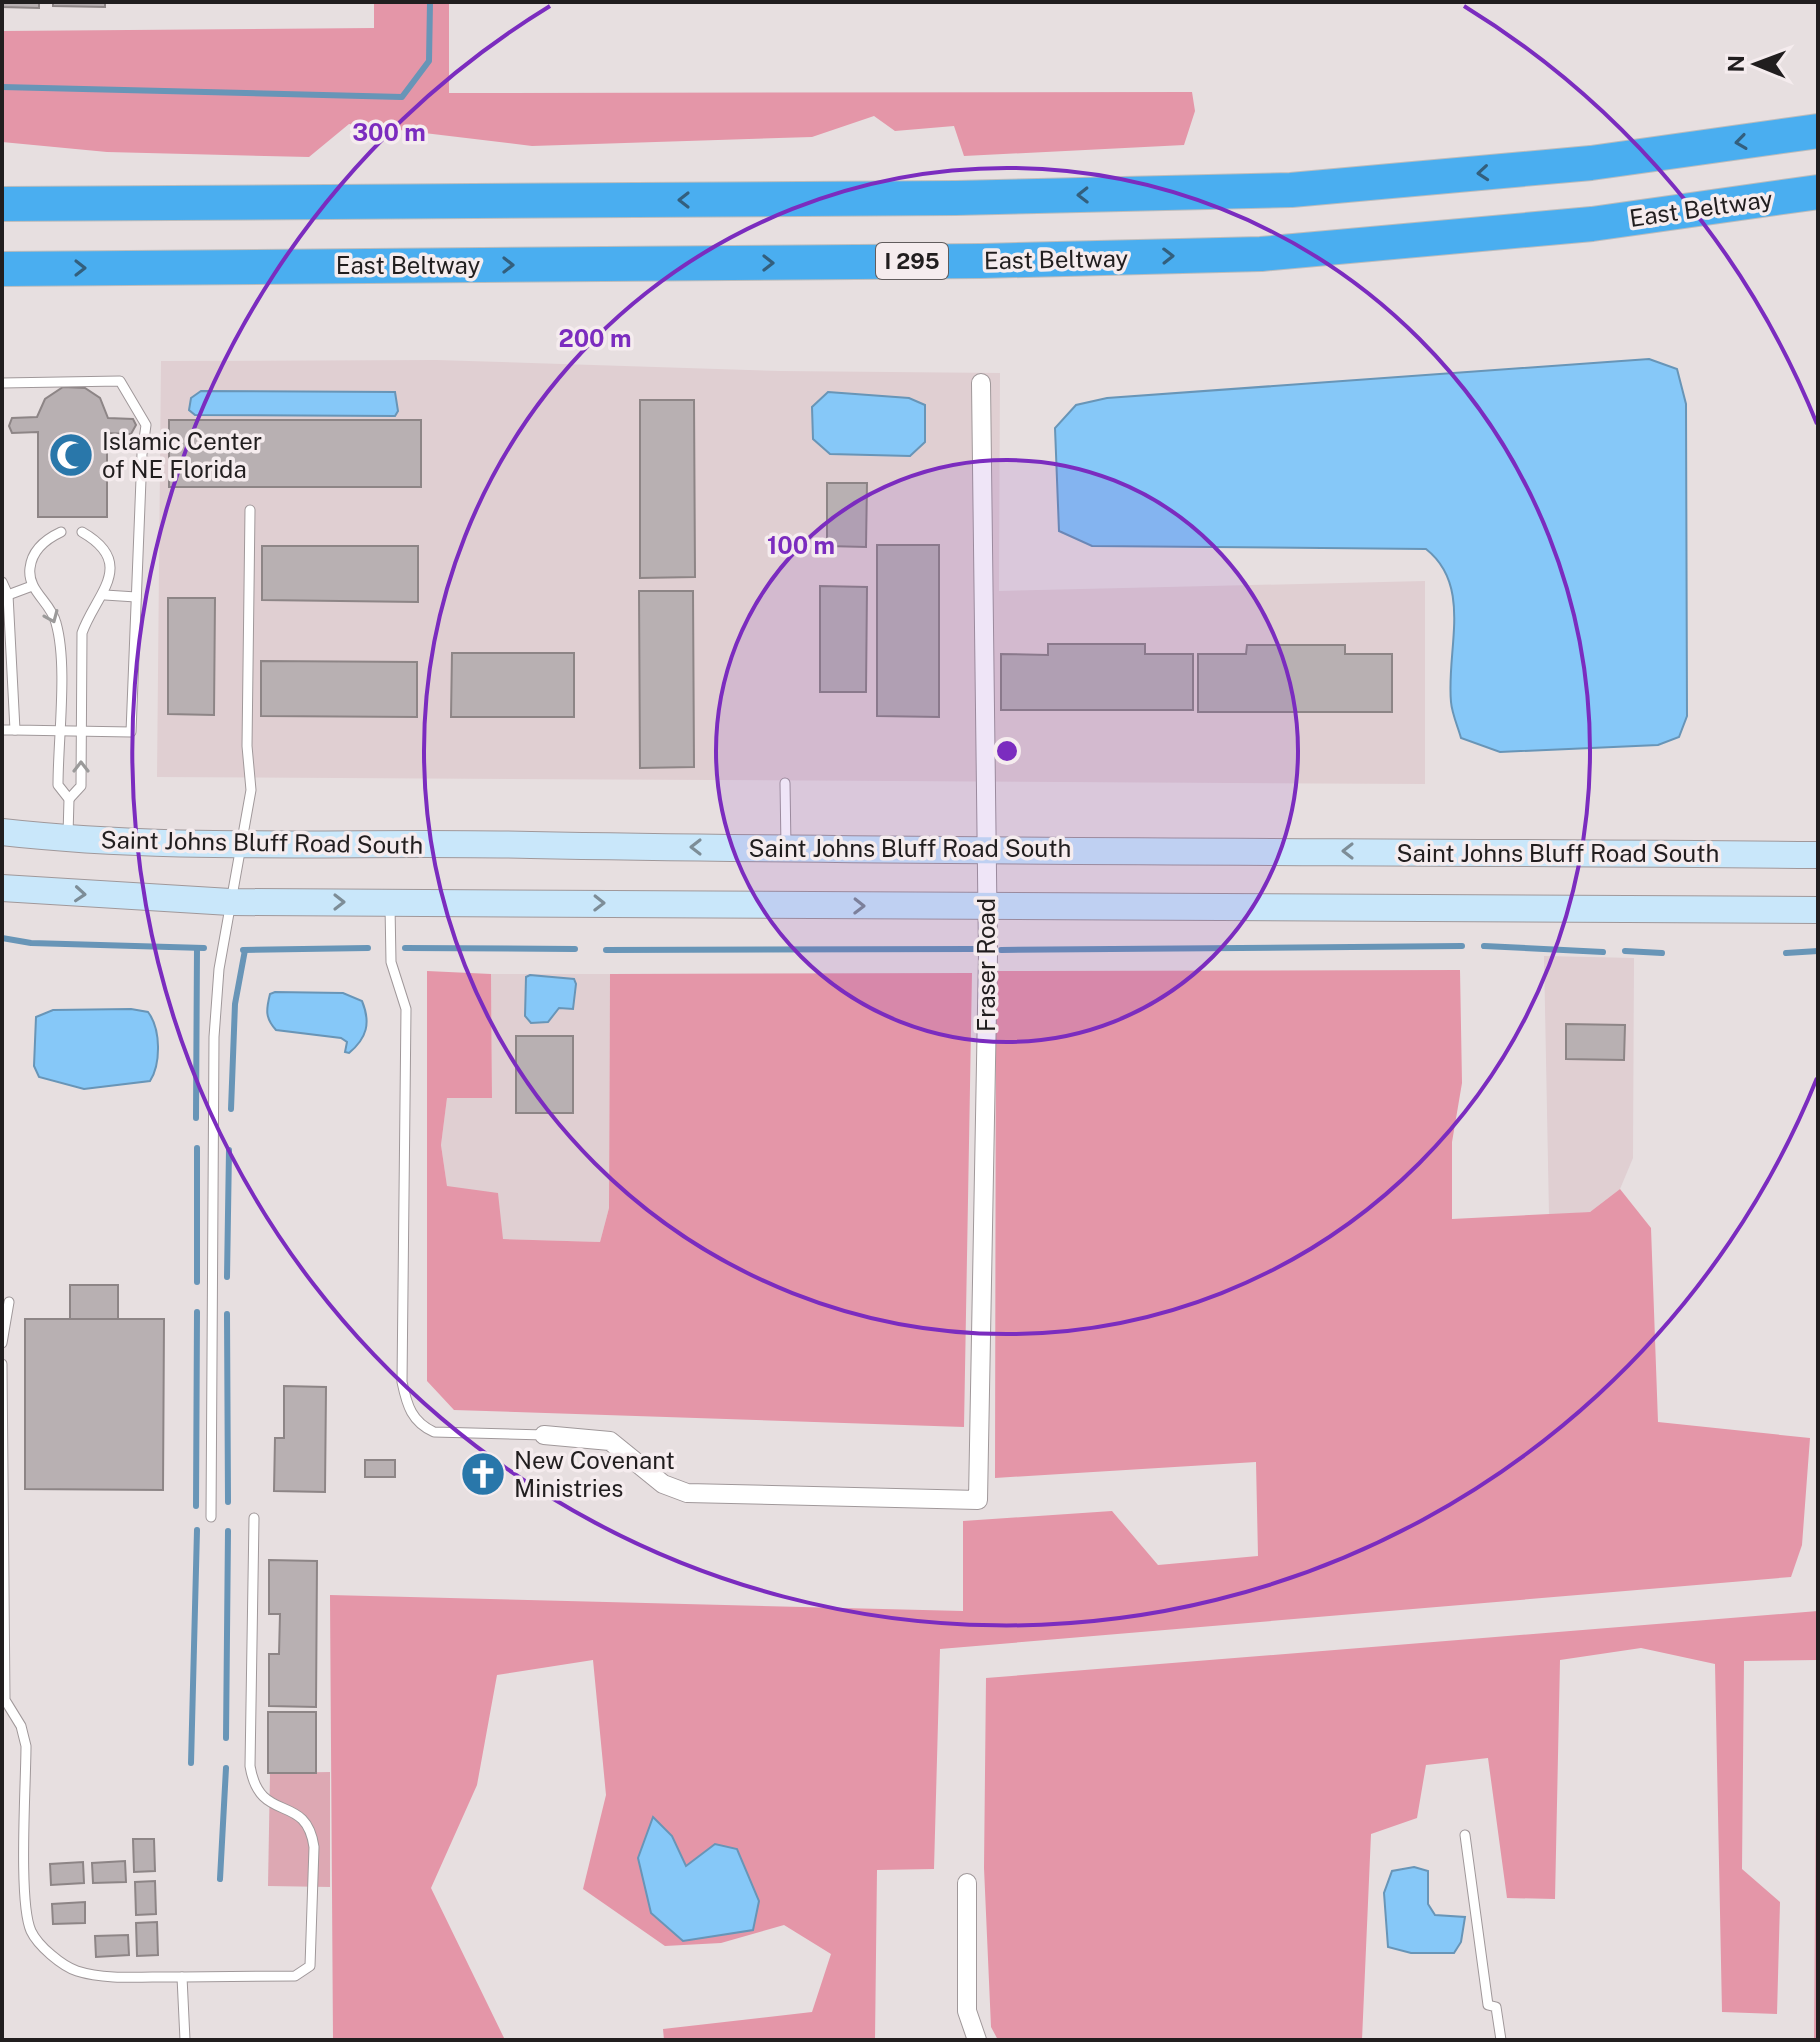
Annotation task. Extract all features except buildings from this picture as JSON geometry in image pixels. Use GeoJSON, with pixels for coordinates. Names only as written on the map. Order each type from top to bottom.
{"type":"FeatureCollection","features":[{"type":"Feature","properties":{"kind":"highway"},"geometry":{"type":"LineString","coordinates":[[2,204],[956,198],[1291,190],[1591,163],[1818,131]]}},
{"type":"Feature","properties":{"kind":"highway","name":"East Beltway"},"geometry":{"type":"LineString","coordinates":[[2,269],[981,261],[1261,254],[1592,224],[1818,192]]}},
{"type":"Feature","properties":{"kind":"main road","name":"Saint Johns Bluff Road South"},"geometry":{"type":"LineString","coordinates":[[2,832],[68,839],[242,845],[1818,855]]}},
{"type":"Feature","properties":{"kind":"main road"},"geometry":{"type":"LineString","coordinates":[[2,888],[230,902],[1818,910]]}},
{"type":"Feature","properties":{"kind":"street","name":"Fraser Road"},"geometry":{"type":"LineString","coordinates":[[544,1435],[610,1441],[663,1484],[687,1493],[978,1500],[988,954],[981,383]]}},
{"type":"Feature","properties":{"kind":"street"},"geometry":{"type":"LineString","coordinates":[[967,1883],[967,2011],[977,2040]]}},
{"type":"Feature","properties":{"kind":"lane"},"geometry":{"type":"LineString","coordinates":[[2,383],[120,381],[146,425],[131,732],[2,730]]}},
{"type":"Feature","properties":{"kind":"lane"},"geometry":{"type":"LineString","coordinates":[[211,1517],[214,1037],[230,902],[251,790],[247,746],[250,510]]}},
{"type":"Feature","properties":{"kind":"lane"},"geometry":{"type":"LineString","coordinates":[[61,532],[50,537],[33,557],[30,569],[32,586],[50,608],[57,628],[58,785],[69,799],[68,839]]}},
{"type":"Feature","properties":{"kind":"lane"},"geometry":{"type":"LineString","coordinates":[[69,799],[81,786],[82,633],[88,615],[105,595],[110,575],[103,548],[82,532]]}},
{"type":"Feature","properties":{"kind":"lane"},"geometry":{"type":"LineString","coordinates":[[2,582],[8,595],[15,730]]}},
{"type":"Feature","properties":{"kind":"lane"},"geometry":{"type":"LineString","coordinates":[[8,595],[32,586]]}},
{"type":"Feature","properties":{"kind":"lane"},"geometry":{"type":"LineString","coordinates":[[105,595],[136,597]]}},
{"type":"Feature","properties":{"kind":"lane"},"geometry":{"type":"LineString","coordinates":[[785,783],[786,847]]}},
{"type":"Feature","properties":{"kind":"lane"},"geometry":{"type":"LineString","coordinates":[[390,902],[391,962],[406,1009],[402,1382],[407,1404],[418,1424],[434,1432],[544,1435]]}},
{"type":"Feature","properties":{"kind":"lane"},"geometry":{"type":"LineString","coordinates":[[2,1343],[9,1302]]}},
{"type":"Feature","properties":{"kind":"lane"},"geometry":{"type":"LineString","coordinates":[[2,1364],[5,1700],[21,1726],[26,1746],[26,1893],[31,1931],[48,1951],[74,1970],[90,1975],[295,1976],[310,1966],[312,1829],[303,1817],[262,1798],[253,1785],[250,1766],[254,1518]]}},
{"type":"Feature","properties":{"kind":"lane"},"geometry":{"type":"LineString","coordinates":[[1465,1835],[1488,2005],[1496,2007],[1501,2040]]}},
{"type":"Feature","properties":{"kind":"lane"},"geometry":{"type":"LineString","coordinates":[[182,1977],[185,2040]]}},
{"type":"Feature","properties":{"kind":"shaded area"},"geometry":{"type":"Polygon","coordinates":[[[374,2],[449,2],[449,93],[1192,92],[1195,111],[1184,145],[964,156],[954,126],[895,131],[874,116],[812,137],[532,146],[349,124],[309,157],[107,152],[2,142],[2,31],[374,28],[374,2]]]}},
{"type":"Feature","properties":{"kind":"shaded area"},"geometry":{"type":"Polygon","coordinates":[[[436,360],[781,371],[1000,373],[999,591],[1425,581],[1425,784],[157,777],[161,361],[436,360]]]}},
{"type":"Feature","properties":{"kind":"shaded area"},"geometry":{"type":"Polygon","coordinates":[[[1544,956],[1634,958],[1633,1158],[1620,1189],[1590,1212],[1549,1215],[1544,956]]]}},
{"type":"Feature","properties":{"kind":"shaded area"},"geometry":{"type":"Polygon","coordinates":[[[1460,970],[1462,1083],[1452,1142],[1452,1219],[1590,1212],[1620,1189],[1651,1228],[1658,1422],[1810,1438],[1802,1545],[1791,1577],[940,1649],[934,1869],[877,1870],[875,2040],[664,2040],[663,2029],[812,2012],[831,1954],[784,1925],[721,1943],[665,1946],[583,1889],[606,1795],[593,1660],[497,1675],[477,1785],[431,1888],[505,2040],[333,2040],[330,1595],[963,1611],[963,1521],[1112,1511],[1158,1565],[1258,1556],[1256,1462],[995,1478],[996,971],[1460,970]]]}},
{"type":"Feature","properties":{"kind":"shaded area"},"geometry":{"type":"Polygon","coordinates":[[[427,971],[491,974],[492,1098],[447,1098],[441,1145],[447,1186],[498,1193],[503,1239],[600,1242],[609,1208],[610,974],[972,973],[964,1427],[454,1410],[427,1381],[427,971]]]}},
{"type":"Feature","properties":{"kind":"shaded area"},"geometry":{"type":"Polygon","coordinates":[[[491,974],[610,974],[609,1208],[600,1242],[502,1239],[447,1186],[441,1145],[447,1098],[492,1098],[491,974]]]}},
{"type":"Feature","properties":{"kind":"shaded area"},"geometry":{"type":"Polygon","coordinates":[[[1818,1611],[1818,2040],[1814,2040],[1817,1660],[1744,1661],[1742,1869],[1780,1902],[1777,2014],[1722,2012],[1715,1664],[1641,1648],[1560,1660],[1555,1899],[1507,1898],[1488,1758],[1426,1765],[1417,1818],[1371,1834],[1362,2040],[998,2040],[991,2027],[984,1868],[986,1678],[1818,1611]]]}},
{"type":"Feature","properties":{"kind":"shaded area"},"geometry":{"type":"Polygon","coordinates":[[[330,1772],[330,1887],[268,1886],[270,1773],[330,1772]]]}},
{"type":"Feature","properties":{"kind":"water"},"geometry":{"type":"Polygon","coordinates":[[[1649,359],[1677,369],[1686,404],[1687,716],[1679,737],[1658,745],[1500,752],[1461,738],[1451,702],[1453,600],[1449,581],[1440,564],[1426,549],[1092,546],[1059,531],[1055,428],[1076,405],[1107,398],[1649,359]]]}},
{"type":"Feature","properties":{"kind":"water"},"geometry":{"type":"Polygon","coordinates":[[[201,391],[395,392],[398,411],[395,416],[195,415],[189,410],[191,398],[201,391]]]}},
{"type":"Feature","properties":{"kind":"water"},"geometry":{"type":"Polygon","coordinates":[[[828,392],[909,398],[925,405],[925,442],[910,456],[830,454],[813,439],[812,407],[828,392]]]}},
{"type":"Feature","properties":{"kind":"water"},"geometry":{"type":"Polygon","coordinates":[[[526,977],[574,979],[573,1009],[559,1008],[548,1022],[531,1023],[525,1016],[526,977]]]}},
{"type":"Feature","properties":{"kind":"water"},"geometry":{"type":"Polygon","coordinates":[[[343,993],[362,1001],[367,1023],[360,1042],[349,1053],[345,1052],[347,1042],[341,1038],[276,1030],[268,1018],[267,1009],[270,994],[343,993]]]}},
{"type":"Feature","properties":{"kind":"water"},"geometry":{"type":"Polygon","coordinates":[[[131,1009],[148,1012],[155,1028],[158,1056],[150,1081],[84,1089],[39,1077],[34,1066],[36,1017],[53,1010],[131,1009]]]}},
{"type":"Feature","properties":{"kind":"water"},"geometry":{"type":"Polygon","coordinates":[[[653,1817],[672,1836],[686,1866],[715,1844],[737,1849],[759,1901],[753,1930],[683,1941],[651,1913],[638,1858],[653,1817]]]}},
{"type":"Feature","properties":{"kind":"water"},"geometry":{"type":"Polygon","coordinates":[[[1414,1867],[1428,1871],[1428,1904],[1435,1915],[1465,1917],[1461,1942],[1454,1953],[1411,1953],[1388,1947],[1384,1893],[1392,1871],[1414,1867]]]}},
{"type":"Feature","properties":{"kind":"waterway"},"geometry":{"type":"LineString","coordinates":[[2,87],[402,97],[429,61],[430,2]]}},
{"type":"Feature","properties":{"kind":"waterway"},"geometry":{"type":"LineString","coordinates":[[2,938],[31,943],[204,948]]}},
{"type":"Feature","properties":{"kind":"waterway"},"geometry":{"type":"LineString","coordinates":[[1001,950],[1462,946]]}},
{"type":"Feature","properties":{"kind":"waterway"},"geometry":{"type":"LineString","coordinates":[[1484,946],[1603,952]]}},
{"type":"Feature","properties":{"kind":"waterway"},"geometry":{"type":"LineString","coordinates":[[196,1118],[197,948]]}},
{"type":"Feature","properties":{"kind":"waterway"},"geometry":{"type":"LineString","coordinates":[[243,950],[368,948]]}},
{"type":"Feature","properties":{"kind":"waterway"},"geometry":{"type":"LineString","coordinates":[[405,948],[575,949]]}},
{"type":"Feature","properties":{"kind":"waterway"},"geometry":{"type":"LineString","coordinates":[[606,950],[973,949]]}},
{"type":"Feature","properties":{"kind":"waterway"},"geometry":{"type":"LineString","coordinates":[[231,1109],[235,1004],[245,950]]}},
{"type":"Feature","properties":{"kind":"waterway"},"geometry":{"type":"LineString","coordinates":[[1625,951],[1662,953]]}},
{"type":"Feature","properties":{"kind":"waterway"},"geometry":{"type":"LineString","coordinates":[[1786,953],[1818,951]]}},
{"type":"Feature","properties":{"kind":"waterway"},"geometry":{"type":"LineString","coordinates":[[197,1148],[197,1282]]}},
{"type":"Feature","properties":{"kind":"waterway"},"geometry":{"type":"LineString","coordinates":[[227,1277],[229,1150]]}},
{"type":"Feature","properties":{"kind":"waterway"},"geometry":{"type":"LineString","coordinates":[[196,1506],[197,1312]]}},
{"type":"Feature","properties":{"kind":"waterway"},"geometry":{"type":"LineString","coordinates":[[227,1314],[228,1502]]}},
{"type":"Feature","properties":{"kind":"waterway"},"geometry":{"type":"LineString","coordinates":[[191,1763],[197,1530]]}},
{"type":"Feature","properties":{"kind":"waterway"},"geometry":{"type":"LineString","coordinates":[[226,1738],[228,1531]]}},
{"type":"Feature","properties":{"kind":"waterway"},"geometry":{"type":"LineString","coordinates":[[220,1879],[226,1768]]}},
{"type":"Feature","properties":{"kind":"place","name":"Islamic Center of NE Florida"},"geometry":{"type":"Point","coordinates":[71,455]}},
{"type":"Feature","properties":{"kind":"place","name":"New Covenant Ministries"},"geometry":{"type":"Point","coordinates":[483,1474]}}]}
